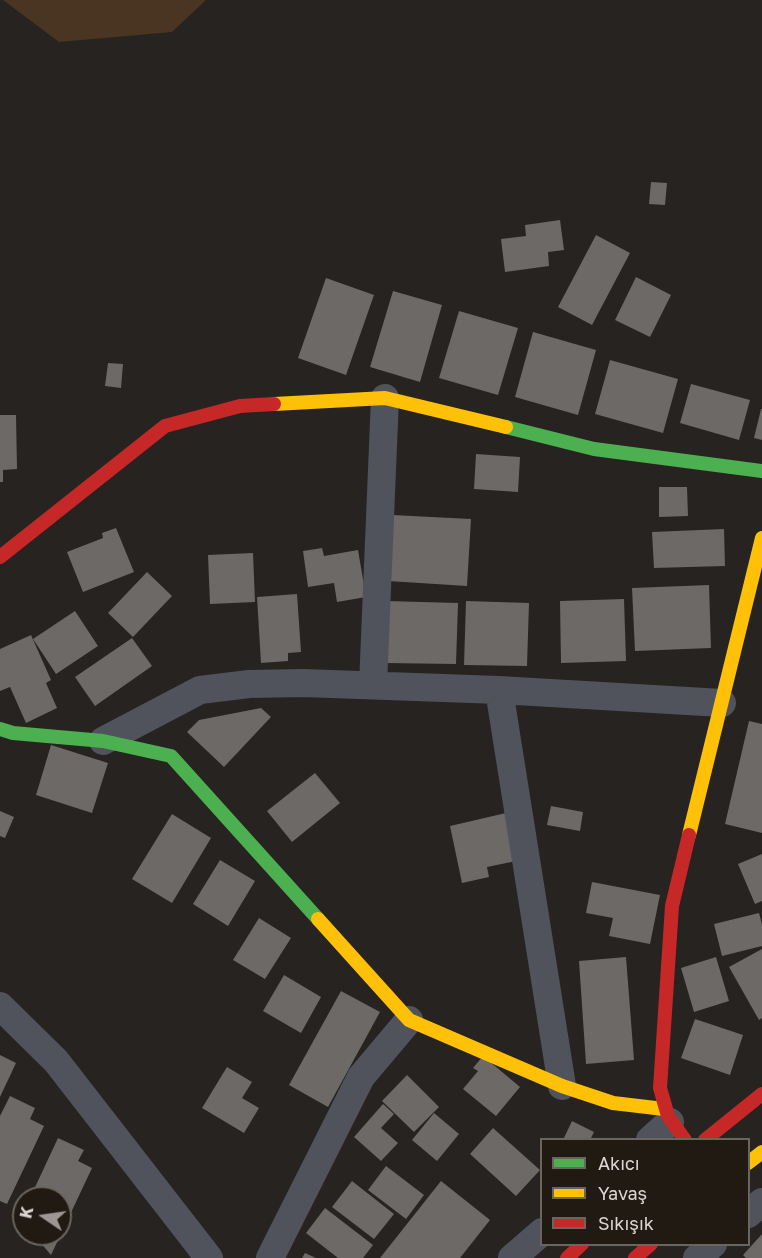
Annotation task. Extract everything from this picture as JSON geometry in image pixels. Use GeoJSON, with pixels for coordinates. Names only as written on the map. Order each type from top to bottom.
{"type":"FeatureCollection","features":[{"type":"Feature","properties":{"kind":"main road"},"geometry":{"type":"LineString","coordinates":[[0,557],[165,426],[240,406],[385,398],[594,449],[762,471]]}},
{"type":"Feature","properties":{"kind":"main road"},"geometry":{"type":"LineString","coordinates":[[667,1128],[660,1088],[672,906],[762,538]]}},
{"type":"Feature","properties":{"kind":"main road"},"geometry":{"type":"LineString","coordinates":[[0,729],[13,733],[103,741],[171,756],[410,1020],[562,1086],[613,1103],[667,1128]]}},
{"type":"Feature","properties":{"kind":"main road"},"geometry":{"type":"LineString","coordinates":[[707,1138],[762,1094]]}},
{"type":"Feature","properties":{"kind":"main road"},"geometry":{"type":"LineString","coordinates":[[567,1258],[581,1246]]}},
{"type":"Feature","properties":{"kind":"main road"},"geometry":{"type":"LineString","coordinates":[[635,1258],[650,1246]]}},
{"type":"Feature","properties":{"kind":"street"},"geometry":{"type":"LineString","coordinates":[[373,685],[385,398]]}},
{"type":"Feature","properties":{"kind":"street"},"geometry":{"type":"LineString","coordinates":[[103,741],[200,690],[249,684],[373,685],[499,690],[722,703]]}},
{"type":"Feature","properties":{"kind":"street"},"geometry":{"type":"LineString","coordinates":[[499,690],[562,1086]]}},
{"type":"Feature","properties":{"kind":"street"},"geometry":{"type":"LineString","coordinates":[[0,1006],[56,1061],[209,1258]]}},
{"type":"Feature","properties":{"kind":"street"},"geometry":{"type":"LineString","coordinates":[[270,1258],[361,1077],[410,1020]]}},
{"type":"Feature","properties":{"kind":"street"},"geometry":{"type":"LineString","coordinates":[[750,1212],[762,1202]]}},
{"type":"Feature","properties":{"kind":"street"},"geometry":{"type":"LineString","coordinates":[[512,1258],[540,1234]]}},
{"type":"Feature","properties":{"kind":"street"},"geometry":{"type":"LineString","coordinates":[[697,1258],[712,1246]]}},
{"type":"Feature","properties":{"kind":"shaded area"},"geometry":{"type":"Polygon","coordinates":[[[3,0],[206,0],[172,32],[59,42],[3,0]]]}},
{"type":"Feature","properties":{"kind":"building"},"geometry":{"type":"Polygon","coordinates":[[[651,182],[667,183],[665,205],[649,204],[651,182]]]}},
{"type":"Feature","properties":{"kind":"building"},"geometry":{"type":"Polygon","coordinates":[[[560,220],[564,250],[548,252],[549,266],[505,272],[501,239],[526,236],[525,225],[560,220]]]}},
{"type":"Feature","properties":{"kind":"building"},"geometry":{"type":"Polygon","coordinates":[[[596,235],[630,253],[592,325],[558,307],[596,235]]]}},
{"type":"Feature","properties":{"kind":"building"},"geometry":{"type":"Polygon","coordinates":[[[636,277],[671,295],[650,337],[615,320],[636,277]]]}},
{"type":"Feature","properties":{"kind":"building"},"geometry":{"type":"Polygon","coordinates":[[[326,278],[374,295],[346,375],[298,358],[326,278]]]}},
{"type":"Feature","properties":{"kind":"building"},"geometry":{"type":"Polygon","coordinates":[[[393,291],[442,305],[420,382],[370,367],[393,291]]]}},
{"type":"Feature","properties":{"kind":"building"},"geometry":{"type":"Polygon","coordinates":[[[459,311],[518,328],[498,395],[439,378],[459,311]]]}},
{"type":"Feature","properties":{"kind":"building"},"geometry":{"type":"Polygon","coordinates":[[[533,332],[596,350],[578,415],[515,397],[533,332]]]}},
{"type":"Feature","properties":{"kind":"building"},"geometry":{"type":"Polygon","coordinates":[[[610,360],[678,379],[663,433],[595,414],[610,360]]]}},
{"type":"Feature","properties":{"kind":"building"},"geometry":{"type":"Polygon","coordinates":[[[108,363],[123,364],[121,388],[105,386],[108,363]]]}},
{"type":"Feature","properties":{"kind":"building"},"geometry":{"type":"Polygon","coordinates":[[[691,384],[750,400],[739,440],[680,423],[691,384]]]}},
{"type":"Feature","properties":{"kind":"building"},"geometry":{"type":"Polygon","coordinates":[[[762,409],[762,440],[754,438],[762,409]]]}},
{"type":"Feature","properties":{"kind":"building"},"geometry":{"type":"Polygon","coordinates":[[[0,415],[16,415],[17,469],[3,470],[3,482],[0,482],[0,415]]]}},
{"type":"Feature","properties":{"kind":"building"},"geometry":{"type":"Polygon","coordinates":[[[476,454],[520,457],[518,492],[474,489],[476,454]]]}},
{"type":"Feature","properties":{"kind":"building"},"geometry":{"type":"Polygon","coordinates":[[[659,487],[687,487],[688,516],[659,517],[659,487]]]}},
{"type":"Feature","properties":{"kind":"building"},"geometry":{"type":"Polygon","coordinates":[[[392,515],[471,519],[467,586],[388,581],[392,515]]]}},
{"type":"Feature","properties":{"kind":"building"},"geometry":{"type":"Polygon","coordinates":[[[116,528],[134,572],[83,592],[67,552],[103,538],[102,533],[116,528]]]}},
{"type":"Feature","properties":{"kind":"building"},"geometry":{"type":"Polygon","coordinates":[[[724,529],[725,566],[654,568],[652,532],[724,529]]]}},
{"type":"Feature","properties":{"kind":"building"},"geometry":{"type":"Polygon","coordinates":[[[322,548],[324,556],[358,550],[366,597],[337,602],[334,583],[308,587],[303,551],[322,548]]]}},
{"type":"Feature","properties":{"kind":"building"},"geometry":{"type":"Polygon","coordinates":[[[253,553],[255,602],[210,604],[208,555],[253,553]]]}},
{"type":"Feature","properties":{"kind":"building"},"geometry":{"type":"Polygon","coordinates":[[[147,572],[172,596],[133,637],[108,613],[147,572]]]}},
{"type":"Feature","properties":{"kind":"building"},"geometry":{"type":"Polygon","coordinates":[[[709,585],[711,648],[635,651],[632,588],[709,585]]]}},
{"type":"Feature","properties":{"kind":"building"},"geometry":{"type":"Polygon","coordinates":[[[297,594],[301,652],[288,653],[288,661],[261,663],[257,597],[297,594]]]}},
{"type":"Feature","properties":{"kind":"building"},"geometry":{"type":"Polygon","coordinates":[[[624,599],[626,661],[561,663],[560,601],[624,599]]]}},
{"type":"Feature","properties":{"kind":"building"},"geometry":{"type":"Polygon","coordinates":[[[386,601],[458,603],[456,664],[384,663],[386,601]]]}},
{"type":"Feature","properties":{"kind":"building"},"geometry":{"type":"Polygon","coordinates":[[[466,601],[529,603],[527,666],[464,665],[466,601]]]}},
{"type":"Feature","properties":{"kind":"building"},"geometry":{"type":"Polygon","coordinates":[[[75,611],[98,646],[56,674],[33,639],[75,611]]]}},
{"type":"Feature","properties":{"kind":"building"},"geometry":{"type":"Polygon","coordinates":[[[31,635],[51,680],[46,683],[57,708],[26,723],[10,687],[0,691],[0,649],[31,635]]]}},
{"type":"Feature","properties":{"kind":"building"},"geometry":{"type":"Polygon","coordinates":[[[132,638],[152,666],[95,706],[75,677],[132,638]]]}},
{"type":"Feature","properties":{"kind":"building"},"geometry":{"type":"Polygon","coordinates":[[[261,708],[271,717],[224,767],[187,732],[199,720],[261,708]]]}},
{"type":"Feature","properties":{"kind":"building"},"geometry":{"type":"Polygon","coordinates":[[[749,721],[762,724],[762,833],[725,824],[749,721]]]}},
{"type":"Feature","properties":{"kind":"building"},"geometry":{"type":"Polygon","coordinates":[[[51,745],[108,763],[92,813],[36,795],[51,745]]]}},
{"type":"Feature","properties":{"kind":"building"},"geometry":{"type":"Polygon","coordinates":[[[315,773],[340,803],[292,842],[267,811],[315,773]]]}},
{"type":"Feature","properties":{"kind":"building"},"geometry":{"type":"Polygon","coordinates":[[[551,806],[583,812],[580,831],[547,825],[551,806]]]}},
{"type":"Feature","properties":{"kind":"building"},"geometry":{"type":"Polygon","coordinates":[[[0,811],[14,817],[5,838],[0,836],[0,811]]]}},
{"type":"Feature","properties":{"kind":"building"},"geometry":{"type":"Polygon","coordinates":[[[506,813],[516,861],[487,867],[489,877],[462,883],[450,826],[506,813]]]}},
{"type":"Feature","properties":{"kind":"building"},"geometry":{"type":"Polygon","coordinates":[[[172,814],[211,838],[172,903],[132,879],[172,814]]]}},
{"type":"Feature","properties":{"kind":"building"},"geometry":{"type":"Polygon","coordinates":[[[762,854],[762,901],[755,904],[738,864],[762,854]]]}},
{"type":"Feature","properties":{"kind":"building"},"geometry":{"type":"Polygon","coordinates":[[[220,860],[255,881],[228,926],[193,904],[220,860]]]}},
{"type":"Feature","properties":{"kind":"building"},"geometry":{"type":"Polygon","coordinates":[[[592,882],[660,895],[650,944],[609,936],[613,918],[586,913],[592,882]]]}},
{"type":"Feature","properties":{"kind":"building"},"geometry":{"type":"Polygon","coordinates":[[[759,913],[762,924],[762,946],[722,956],[714,924],[759,913]]]}},
{"type":"Feature","properties":{"kind":"building"},"geometry":{"type":"Polygon","coordinates":[[[259,918],[291,938],[265,979],[233,960],[259,918]]]}},
{"type":"Feature","properties":{"kind":"building"},"geometry":{"type":"Polygon","coordinates":[[[762,949],[762,1018],[759,1020],[729,967],[762,949]]]}},
{"type":"Feature","properties":{"kind":"building"},"geometry":{"type":"Polygon","coordinates":[[[626,957],[634,1060],[586,1064],[579,961],[626,957]]]}},
{"type":"Feature","properties":{"kind":"building"},"geometry":{"type":"Polygon","coordinates":[[[716,957],[729,1001],[694,1012],[681,968],[716,957]]]}},
{"type":"Feature","properties":{"kind":"building"},"geometry":{"type":"Polygon","coordinates":[[[284,975],[321,997],[301,1033],[263,1011],[284,975]]]}},
{"type":"Feature","properties":{"kind":"building"},"geometry":{"type":"Polygon","coordinates":[[[341,991],[380,1012],[328,1107],[289,1085],[341,991]]]}},
{"type":"Feature","properties":{"kind":"building"},"geometry":{"type":"Polygon","coordinates":[[[695,1019],[743,1035],[730,1075],[681,1058],[695,1019]]]}},
{"type":"Feature","properties":{"kind":"building"},"geometry":{"type":"Polygon","coordinates":[[[0,1055],[16,1063],[0,1097],[0,1055]]]}},
{"type":"Feature","properties":{"kind":"building"},"geometry":{"type":"Polygon","coordinates":[[[483,1056],[520,1087],[496,1116],[463,1089],[478,1071],[473,1068],[483,1056]]]}},
{"type":"Feature","properties":{"kind":"building"},"geometry":{"type":"Polygon","coordinates":[[[227,1067],[252,1082],[242,1098],[259,1108],[244,1133],[202,1108],[227,1067]]]}},
{"type":"Feature","properties":{"kind":"building"},"geometry":{"type":"Polygon","coordinates":[[[407,1075],[439,1107],[414,1132],[382,1101],[407,1075]]]}},
{"type":"Feature","properties":{"kind":"building"},"geometry":{"type":"Polygon","coordinates":[[[10,1096],[35,1108],[30,1119],[44,1126],[16,1186],[12,1186],[12,1193],[7,1204],[0,1201],[0,1116],[10,1096]]]}},
{"type":"Feature","properties":{"kind":"building"},"geometry":{"type":"Polygon","coordinates":[[[383,1104],[394,1114],[381,1128],[398,1143],[381,1161],[354,1137],[383,1104]]]}},
{"type":"Feature","properties":{"kind":"building"},"geometry":{"type":"Polygon","coordinates":[[[434,1113],[459,1134],[437,1161],[412,1140],[434,1113]]]}},
{"type":"Feature","properties":{"kind":"building"},"geometry":{"type":"Polygon","coordinates":[[[572,1121],[594,1132],[591,1138],[564,1138],[572,1121]]]}},
{"type":"Feature","properties":{"kind":"building"},"geometry":{"type":"Polygon","coordinates":[[[493,1128],[540,1170],[516,1196],[470,1154],[493,1128]]]}},
{"type":"Feature","properties":{"kind":"building"},"geometry":{"type":"Polygon","coordinates":[[[58,1138],[84,1150],[78,1161],[92,1168],[72,1210],[72,1186],[36,1186],[58,1138]]]}},
{"type":"Feature","properties":{"kind":"building"},"geometry":{"type":"Polygon","coordinates":[[[386,1166],[424,1195],[406,1219],[368,1190],[386,1166]]]}},
{"type":"Feature","properties":{"kind":"building"},"geometry":{"type":"Polygon","coordinates":[[[352,1181],[394,1214],[374,1239],[332,1207],[352,1181]]]}},
{"type":"Feature","properties":{"kind":"building"},"geometry":{"type":"Polygon","coordinates":[[[441,1181],[490,1220],[460,1258],[380,1258],[441,1181]]]}},
{"type":"Feature","properties":{"kind":"building"},"geometry":{"type":"Polygon","coordinates":[[[325,1208],[373,1245],[363,1258],[338,1258],[306,1233],[325,1208]]]}},
{"type":"Feature","properties":{"kind":"building"},"geometry":{"type":"Polygon","coordinates":[[[762,1234],[762,1258],[746,1258],[743,1255],[762,1234]]]}},
{"type":"Feature","properties":{"kind":"building"},"geometry":{"type":"Polygon","coordinates":[[[43,1246],[55,1246],[51,1255],[43,1246]]]}},
{"type":"Feature","properties":{"kind":"building"},"geometry":{"type":"Polygon","coordinates":[[[305,1253],[316,1258],[302,1258],[305,1253]]]}},
{"type":"Feature","properties":{"kind":"traffic: fast"},"geometry":{"type":"LineString","coordinates":[[506,427],[594,449],[762,471]]}},
{"type":"Feature","properties":{"kind":"traffic: fast"},"geometry":{"type":"LineString","coordinates":[[0,729],[13,733],[103,741],[171,756],[318,919]]}},
{"type":"Feature","properties":{"kind":"traffic: slow"},"geometry":{"type":"LineString","coordinates":[[274,404],[385,398],[506,427]]}},
{"type":"Feature","properties":{"kind":"traffic: slow"},"geometry":{"type":"LineString","coordinates":[[689,835],[762,538]]}},
{"type":"Feature","properties":{"kind":"traffic: slow"},"geometry":{"type":"LineString","coordinates":[[318,919],[409,1020],[562,1086],[613,1103],[664,1109]]}},
{"type":"Feature","properties":{"kind":"traffic: slow"},"geometry":{"type":"LineString","coordinates":[[750,1161],[762,1152]]}},
{"type":"Feature","properties":{"kind":"traffic: jam"},"geometry":{"type":"LineString","coordinates":[[0,557],[165,426],[240,406],[274,404]]}},
{"type":"Feature","properties":{"kind":"traffic: jam"},"geometry":{"type":"LineString","coordinates":[[684,1138],[668,1116],[660,1088],[672,906],[689,835]]}},
{"type":"Feature","properties":{"kind":"traffic: jam"},"geometry":{"type":"LineString","coordinates":[[707,1138],[762,1094]]}},
{"type":"Feature","properties":{"kind":"traffic: jam"},"geometry":{"type":"LineString","coordinates":[[567,1258],[580,1246]]}},
{"type":"Feature","properties":{"kind":"traffic: jam"},"geometry":{"type":"LineString","coordinates":[[635,1258],[649,1246]]}}]}
